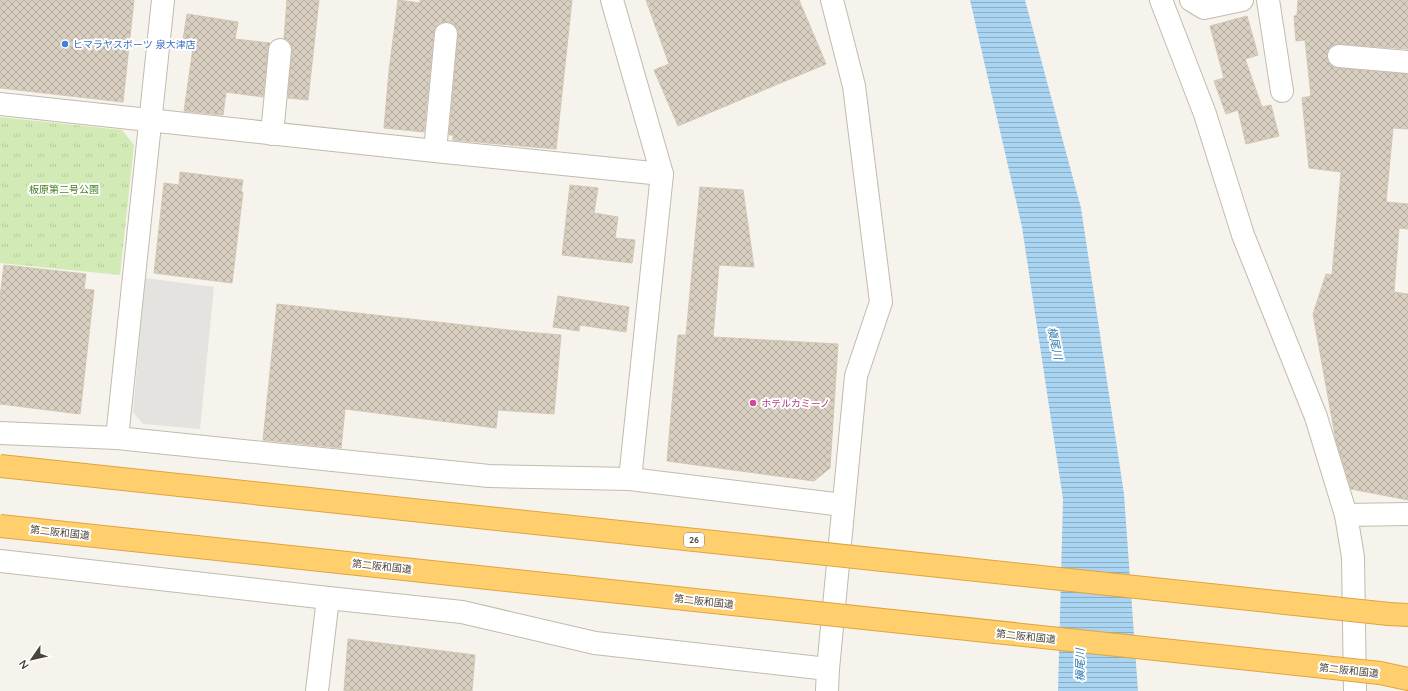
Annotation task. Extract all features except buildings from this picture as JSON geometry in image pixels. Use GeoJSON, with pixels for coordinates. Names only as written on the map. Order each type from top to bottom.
{"type":"FeatureCollection","features":[{"type":"Feature","properties":{"kind":"highway","name":"26"},"geometry":{"type":"LineString","coordinates":[[0,466],[1400,614]]}},
{"type":"Feature","properties":{"kind":"highway","name":"第二阪和国道"},"geometry":{"type":"LineString","coordinates":[[0,526],[1380,674],[1406,680]]}},
{"type":"Feature","properties":{"kind":"street"},"geometry":{"type":"LineString","coordinates":[[117,438],[163,0]]}},
{"type":"Feature","properties":{"kind":"street"},"geometry":{"type":"LineString","coordinates":[[612,0],[662,174],[630,479]]}},
{"type":"Feature","properties":{"kind":"street"},"geometry":{"type":"LineString","coordinates":[[827,691],[856,376],[881,302],[854,86],[832,0]]}},
{"type":"Feature","properties":{"kind":"street"},"geometry":{"type":"LineString","coordinates":[[1161,0],[1204,114],[1243,235],[1316,416],[1346,515],[1353,557],[1355,691]]}},
{"type":"Feature","properties":{"kind":"street"},"geometry":{"type":"LineString","coordinates":[[1191,0],[1204,8],[1242,0]]}},
{"type":"Feature","properties":{"kind":"street"},"geometry":{"type":"LineString","coordinates":[[1268,0],[1282,91]]}},
{"type":"Feature","properties":{"kind":"street"},"geometry":{"type":"LineString","coordinates":[[435,151],[446,34]]}},
{"type":"Feature","properties":{"kind":"street"},"geometry":{"type":"LineString","coordinates":[[272,134],[280,50]]}},
{"type":"Feature","properties":{"kind":"street"},"geometry":{"type":"LineString","coordinates":[[1339,56],[1408,62]]}},
{"type":"Feature","properties":{"kind":"street"},"geometry":{"type":"LineString","coordinates":[[0,104],[272,134],[662,174]]}},
{"type":"Feature","properties":{"kind":"street"},"geometry":{"type":"LineString","coordinates":[[0,432],[117,438],[488,476],[630,479],[843,505]]}},
{"type":"Feature","properties":{"kind":"street"},"geometry":{"type":"LineString","coordinates":[[1346,515],[1408,514]]}},
{"type":"Feature","properties":{"kind":"street"},"geometry":{"type":"LineString","coordinates":[[0,561],[462,612],[595,643],[828,669]]}},
{"type":"Feature","properties":{"kind":"street"},"geometry":{"type":"LineString","coordinates":[[317,691],[328,598]]}},
{"type":"Feature","properties":{"kind":"green space","name":"板原第二号公園"},"geometry":{"type":"Polygon","coordinates":[[[0,117],[122,130],[134,145],[120,275],[0,263],[0,117]]]}},
{"type":"Feature","properties":{"kind":"shaded area"},"geometry":{"type":"Polygon","coordinates":[[[145,278],[214,287],[200,429],[143,424],[133,412],[145,278]]]}},
{"type":"Feature","properties":{"kind":"water","name":"槇尾川"},"geometry":{"type":"Polygon","coordinates":[[[970,0],[1025,0],[1081,208],[1124,494],[1138,691],[1058,691],[1063,499],[1022,227],[970,0]]]}},
{"type":"Feature","properties":{"kind":"place","name":"ヒマラヤスポーツ 泉大津店"},"geometry":{"type":"Point","coordinates":[65,44]}},
{"type":"Feature","properties":{"kind":"place","name":"ホテルカミーノ"},"geometry":{"type":"Point","coordinates":[753,403]}}]}
